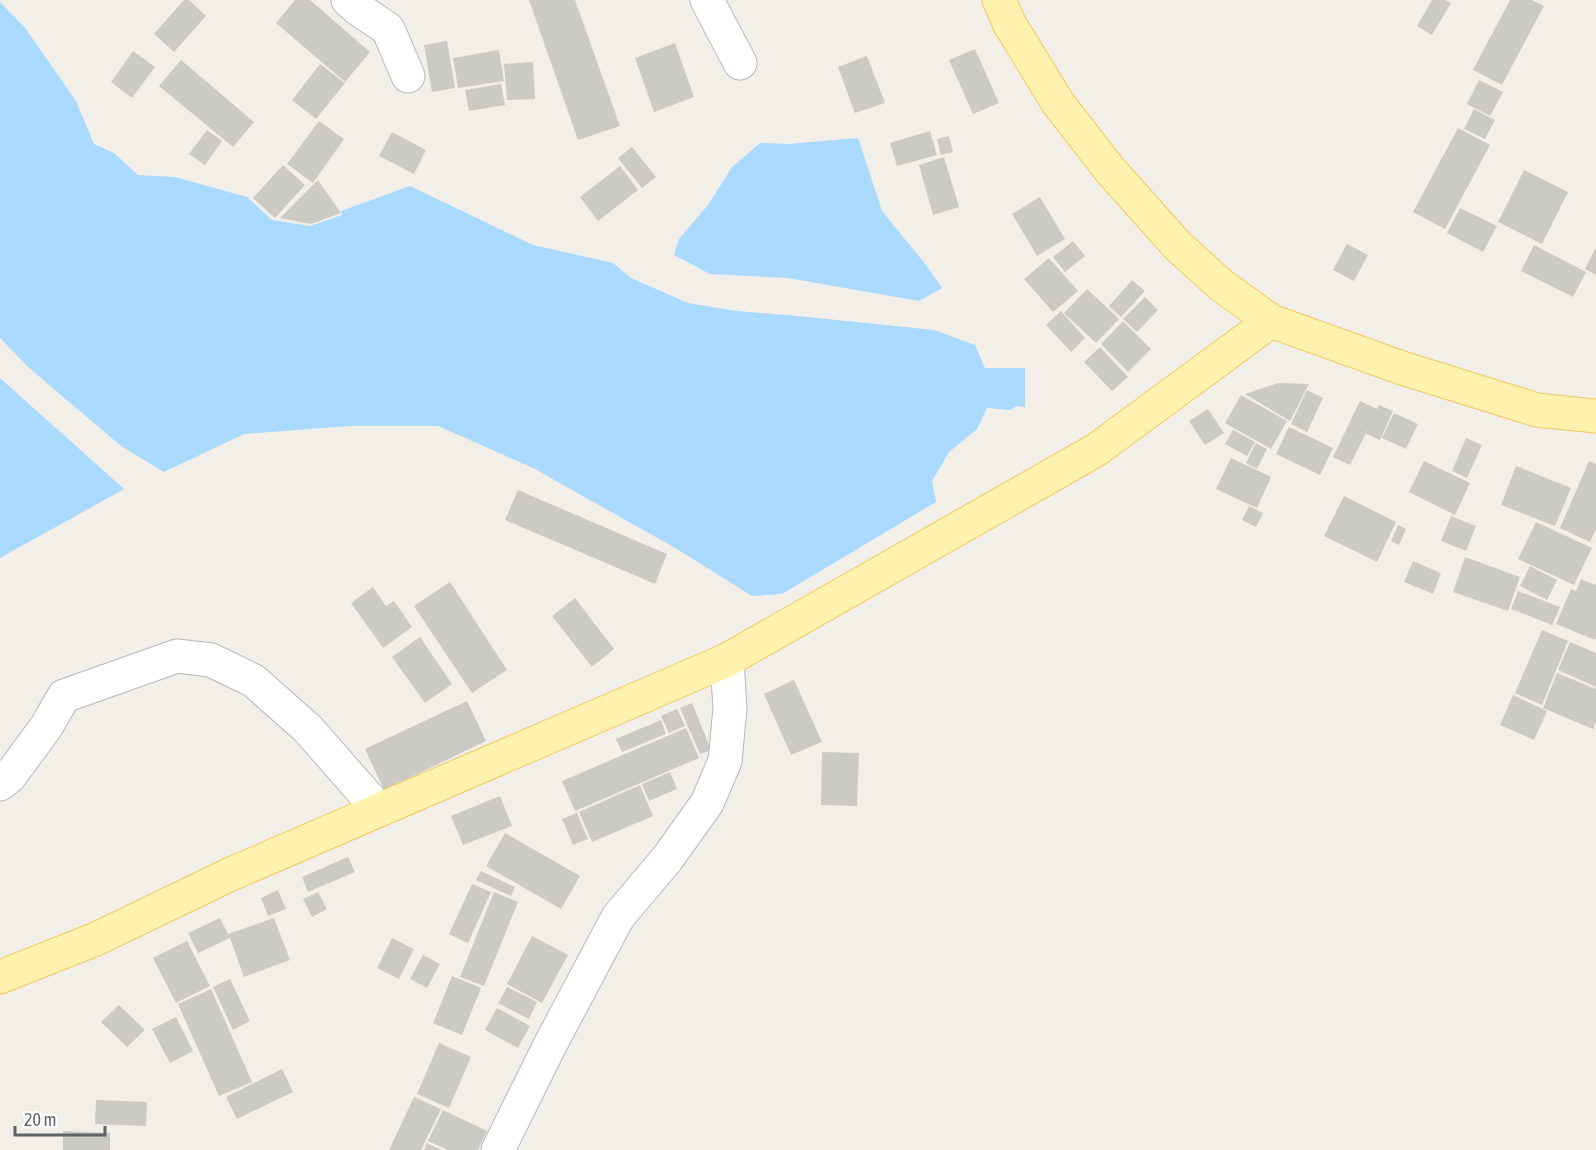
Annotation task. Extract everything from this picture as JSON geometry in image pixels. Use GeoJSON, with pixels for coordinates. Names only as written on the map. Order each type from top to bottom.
{"type":"FeatureCollection","features":[{"type":"Feature","properties":{"kind":"main road"},"geometry":{"type":"LineString","coordinates":[[999,0],[1009,23],[1058,103],[1110,170],[1178,245],[1221,285],[1271,321],[1402,368],[1538,410],[1596,416]]}},
{"type":"Feature","properties":{"kind":"main road"},"geometry":{"type":"LineString","coordinates":[[0,977],[96,939],[231,874],[727,660],[1096,450],[1271,321]]}},
{"type":"Feature","properties":{"kind":"street"},"geometry":{"type":"LineString","coordinates":[[348,0],[388,28],[408,76]]}},
{"type":"Feature","properties":{"kind":"street"},"geometry":{"type":"LineString","coordinates":[[707,0],[740,63]]}},
{"type":"Feature","properties":{"kind":"street"},"geometry":{"type":"LineString","coordinates":[[0,784],[10,776],[46,727],[64,696],[177,656],[211,660],[254,681],[308,729],[379,810]]}},
{"type":"Feature","properties":{"kind":"street"},"geometry":{"type":"LineString","coordinates":[[498,1150],[550,1045],[618,917],[667,859],[707,803],[725,761],[730,708],[727,660]]}},
{"type":"Feature","properties":{"kind":"water"},"geometry":{"type":"Polygon","coordinates":[[[0,2],[26,29],[76,101],[94,144],[114,153],[138,175],[175,177],[247,197],[272,220],[310,226],[342,215],[341,211],[410,186],[533,245],[613,263],[631,278],[688,303],[737,311],[934,330],[975,345],[985,368],[1025,368],[1025,407],[1017,406],[1010,410],[987,408],[977,429],[949,452],[932,481],[936,502],[782,594],[752,596],[677,549],[533,468],[438,426],[349,426],[244,434],[164,472],[121,446],[28,367],[0,338],[0,2]]]}},
{"type":"Feature","properties":{"kind":"water"},"geometry":{"type":"Polygon","coordinates":[[[858,138],[882,211],[942,288],[919,301],[788,278],[710,274],[674,255],[679,239],[708,205],[732,167],[760,143],[788,144],[858,138]]]}},
{"type":"Feature","properties":{"kind":"water"},"geometry":{"type":"Polygon","coordinates":[[[0,378],[124,489],[0,558],[0,378]]]}},
{"type":"Feature","properties":{"kind":"building"},"geometry":{"type":"Polygon","coordinates":[[[184,0],[189,0],[206,16],[174,52],[154,34],[184,0]]]}},
{"type":"Feature","properties":{"kind":"building"},"geometry":{"type":"Polygon","coordinates":[[[295,0],[310,0],[370,52],[345,82],[276,23],[295,0]]]}},
{"type":"Feature","properties":{"kind":"building"},"geometry":{"type":"Polygon","coordinates":[[[529,0],[575,0],[620,126],[578,140],[529,0]]]}},
{"type":"Feature","properties":{"kind":"building"},"geometry":{"type":"Polygon","coordinates":[[[1432,0],[1445,0],[1451,3],[1432,35],[1417,26],[1432,0]]]}},
{"type":"Feature","properties":{"kind":"building"},"geometry":{"type":"Polygon","coordinates":[[[1510,0],[1532,0],[1544,6],[1502,85],[1473,70],[1510,0]]]}},
{"type":"Feature","properties":{"kind":"building"},"geometry":{"type":"Polygon","coordinates":[[[447,41],[455,88],[432,92],[424,45],[447,41]]]}},
{"type":"Feature","properties":{"kind":"building"},"geometry":{"type":"Polygon","coordinates":[[[675,43],[694,97],[654,112],[635,58],[675,43]]]}},
{"type":"Feature","properties":{"kind":"building"},"geometry":{"type":"Polygon","coordinates":[[[975,49],[999,103],[973,114],[949,60],[975,49]]]}},
{"type":"Feature","properties":{"kind":"building"},"geometry":{"type":"Polygon","coordinates":[[[499,50],[504,81],[458,88],[453,58],[499,50]]]}},
{"type":"Feature","properties":{"kind":"building"},"geometry":{"type":"Polygon","coordinates":[[[133,51],[155,67],[132,98],[111,82],[133,51]]]}},
{"type":"Feature","properties":{"kind":"building"},"geometry":{"type":"Polygon","coordinates":[[[867,56],[885,103],[855,113],[838,67],[867,56]]]}},
{"type":"Feature","properties":{"kind":"building"},"geometry":{"type":"Polygon","coordinates":[[[181,60],[254,122],[233,147],[159,86],[181,60]]]}},
{"type":"Feature","properties":{"kind":"building"},"geometry":{"type":"Polygon","coordinates":[[[533,62],[535,99],[507,100],[504,64],[533,62]]]}},
{"type":"Feature","properties":{"kind":"building"},"geometry":{"type":"Polygon","coordinates":[[[320,64],[345,83],[316,119],[292,100],[320,64]]]}},
{"type":"Feature","properties":{"kind":"building"},"geometry":{"type":"Polygon","coordinates":[[[1479,80],[1503,92],[1490,116],[1467,104],[1479,80]]]}},
{"type":"Feature","properties":{"kind":"building"},"geometry":{"type":"Polygon","coordinates":[[[501,84],[505,105],[469,111],[465,90],[501,84]]]}},
{"type":"Feature","properties":{"kind":"building"},"geometry":{"type":"Polygon","coordinates":[[[1474,109],[1495,120],[1485,139],[1464,129],[1474,109]]]}},
{"type":"Feature","properties":{"kind":"building"},"geometry":{"type":"Polygon","coordinates":[[[319,121],[344,139],[313,183],[287,164],[319,121]]]}},
{"type":"Feature","properties":{"kind":"building"},"geometry":{"type":"Polygon","coordinates":[[[1458,128],[1490,145],[1445,229],[1413,212],[1458,128]]]}},
{"type":"Feature","properties":{"kind":"building"},"geometry":{"type":"Polygon","coordinates":[[[207,130],[222,141],[205,165],[189,154],[207,130]]]}},
{"type":"Feature","properties":{"kind":"building"},"geometry":{"type":"Polygon","coordinates":[[[930,131],[937,155],[897,166],[890,143],[930,131]]]}},
{"type":"Feature","properties":{"kind":"building"},"geometry":{"type":"Polygon","coordinates":[[[392,132],[426,150],[414,174],[379,156],[392,132]]]}},
{"type":"Feature","properties":{"kind":"building"},"geometry":{"type":"Polygon","coordinates":[[[949,136],[953,152],[941,155],[937,139],[949,136]]]}},
{"type":"Feature","properties":{"kind":"building"},"geometry":{"type":"Polygon","coordinates":[[[632,147],[656,177],[642,188],[618,158],[632,147]]]}},
{"type":"Feature","properties":{"kind":"building"},"geometry":{"type":"Polygon","coordinates":[[[944,157],[959,207],[933,215],[919,165],[944,157]]]}},
{"type":"Feature","properties":{"kind":"building"},"geometry":{"type":"Polygon","coordinates":[[[283,165],[305,185],[275,218],[253,198],[283,165]]]}},
{"type":"Feature","properties":{"kind":"building"},"geometry":{"type":"Polygon","coordinates":[[[620,166],[638,190],[598,221],[580,197],[620,166]]]}},
{"type":"Feature","properties":{"kind":"building"},"geometry":{"type":"Polygon","coordinates":[[[1524,170],[1568,192],[1542,244],[1498,222],[1524,170]]]}},
{"type":"Feature","properties":{"kind":"building"},"geometry":{"type":"Polygon","coordinates":[[[318,180],[341,213],[311,224],[280,218],[318,180]]]}},
{"type":"Feature","properties":{"kind":"building"},"geometry":{"type":"Polygon","coordinates":[[[1040,197],[1065,239],[1037,256],[1012,214],[1040,197]]]}},
{"type":"Feature","properties":{"kind":"building"},"geometry":{"type":"Polygon","coordinates":[[[1460,208],[1497,226],[1483,252],[1447,233],[1460,208]]]}},
{"type":"Feature","properties":{"kind":"building"},"geometry":{"type":"Polygon","coordinates":[[[1073,241],[1085,256],[1065,272],[1053,257],[1073,241]]]}},
{"type":"Feature","properties":{"kind":"building"},"geometry":{"type":"Polygon","coordinates":[[[1347,244],[1368,255],[1354,281],[1333,270],[1347,244]]]}},
{"type":"Feature","properties":{"kind":"building"},"geometry":{"type":"Polygon","coordinates":[[[1534,245],[1586,272],[1573,297],[1521,271],[1534,245]]]}},
{"type":"Feature","properties":{"kind":"building"},"geometry":{"type":"Polygon","coordinates":[[[1596,247],[1596,275],[1585,269],[1596,247]]]}},
{"type":"Feature","properties":{"kind":"building"},"geometry":{"type":"Polygon","coordinates":[[[1049,258],[1078,291],[1053,312],[1024,279],[1049,258]]]}},
{"type":"Feature","properties":{"kind":"building"},"geometry":{"type":"Polygon","coordinates":[[[1132,280],[1145,291],[1121,317],[1109,306],[1132,280]]]}},
{"type":"Feature","properties":{"kind":"building"},"geometry":{"type":"Polygon","coordinates":[[[1087,289],[1119,319],[1096,343],[1064,313],[1087,289]]]}},
{"type":"Feature","properties":{"kind":"building"},"geometry":{"type":"Polygon","coordinates":[[[1145,297],[1158,310],[1137,332],[1123,319],[1145,297]]]}},
{"type":"Feature","properties":{"kind":"building"},"geometry":{"type":"Polygon","coordinates":[[[1061,311],[1085,338],[1071,352],[1046,325],[1061,311]]]}},
{"type":"Feature","properties":{"kind":"building"},"geometry":{"type":"Polygon","coordinates":[[[1123,321],[1151,349],[1128,372],[1101,344],[1123,321]]]}},
{"type":"Feature","properties":{"kind":"building"},"geometry":{"type":"Polygon","coordinates":[[[1100,347],[1128,377],[1112,391],[1084,362],[1100,347]]]}},
{"type":"Feature","properties":{"kind":"building"},"geometry":{"type":"Polygon","coordinates":[[[1278,383],[1309,384],[1290,421],[1245,394],[1278,383]]]}},
{"type":"Feature","properties":{"kind":"building"},"geometry":{"type":"Polygon","coordinates":[[[1307,390],[1323,398],[1307,432],[1291,424],[1307,390]]]}},
{"type":"Feature","properties":{"kind":"building"},"geometry":{"type":"Polygon","coordinates":[[[1241,395],[1287,421],[1271,449],[1225,423],[1241,395]]]}},
{"type":"Feature","properties":{"kind":"building"},"geometry":{"type":"Polygon","coordinates":[[[1360,401],[1377,409],[1379,405],[1393,411],[1380,440],[1366,434],[1370,425],[1350,465],[1333,457],[1360,401]]]}},
{"type":"Feature","properties":{"kind":"building"},"geometry":{"type":"Polygon","coordinates":[[[1208,409],[1224,433],[1205,445],[1189,421],[1208,409]]]}},
{"type":"Feature","properties":{"kind":"building"},"geometry":{"type":"Polygon","coordinates":[[[1394,413],[1418,424],[1406,449],[1382,438],[1394,413]]]}},
{"type":"Feature","properties":{"kind":"building"},"geometry":{"type":"Polygon","coordinates":[[[1289,427],[1333,448],[1320,475],[1276,454],[1289,427]]]}},
{"type":"Feature","properties":{"kind":"building"},"geometry":{"type":"Polygon","coordinates":[[[1233,430],[1255,442],[1247,456],[1225,444],[1233,430]]]}},
{"type":"Feature","properties":{"kind":"building"},"geometry":{"type":"Polygon","coordinates":[[[1466,438],[1482,445],[1467,478],[1452,471],[1466,438]]]}},
{"type":"Feature","properties":{"kind":"building"},"geometry":{"type":"Polygon","coordinates":[[[1256,443],[1267,449],[1257,469],[1246,463],[1256,443]]]}},
{"type":"Feature","properties":{"kind":"building"},"geometry":{"type":"Polygon","coordinates":[[[1231,458],[1271,477],[1257,508],[1216,489],[1231,458]]]}},
{"type":"Feature","properties":{"kind":"building"},"geometry":{"type":"Polygon","coordinates":[[[1424,461],[1470,483],[1455,515],[1409,492],[1424,461]]]}},
{"type":"Feature","properties":{"kind":"building"},"geometry":{"type":"Polygon","coordinates":[[[1589,461],[1596,464],[1596,529],[1590,542],[1560,528],[1589,461]]]}},
{"type":"Feature","properties":{"kind":"building"},"geometry":{"type":"Polygon","coordinates":[[[1516,466],[1571,488],[1555,526],[1501,505],[1516,466]]]}},
{"type":"Feature","properties":{"kind":"building"},"geometry":{"type":"Polygon","coordinates":[[[518,490],[667,554],[655,584],[505,520],[518,490]]]}},
{"type":"Feature","properties":{"kind":"building"},"geometry":{"type":"Polygon","coordinates":[[[1344,496],[1396,522],[1377,562],[1324,536],[1344,496]]]}},
{"type":"Feature","properties":{"kind":"building"},"geometry":{"type":"Polygon","coordinates":[[[1249,506],[1263,513],[1256,527],[1242,520],[1249,506]]]}},
{"type":"Feature","properties":{"kind":"building"},"geometry":{"type":"Polygon","coordinates":[[[1451,516],[1476,526],[1466,551],[1441,541],[1451,516]]]}},
{"type":"Feature","properties":{"kind":"building"},"geometry":{"type":"Polygon","coordinates":[[[1536,522],[1592,548],[1574,585],[1518,559],[1536,522]]]}},
{"type":"Feature","properties":{"kind":"building"},"geometry":{"type":"Polygon","coordinates":[[[1398,525],[1406,529],[1399,545],[1391,541],[1398,525]]]}},
{"type":"Feature","properties":{"kind":"building"},"geometry":{"type":"Polygon","coordinates":[[[1465,557],[1520,577],[1508,611],[1453,592],[1465,557]]]}},
{"type":"Feature","properties":{"kind":"building"},"geometry":{"type":"Polygon","coordinates":[[[1413,561],[1441,573],[1433,594],[1404,582],[1413,561]]]}},
{"type":"Feature","properties":{"kind":"building"},"geometry":{"type":"Polygon","coordinates":[[[1530,566],[1557,580],[1547,600],[1520,586],[1530,566]]]}},
{"type":"Feature","properties":{"kind":"building"},"geometry":{"type":"Polygon","coordinates":[[[1581,579],[1596,585],[1595,640],[1556,624],[1571,589],[1576,591],[1581,579]]]}},
{"type":"Feature","properties":{"kind":"building"},"geometry":{"type":"Polygon","coordinates":[[[450,582],[507,670],[472,693],[414,606],[450,582]]]}},
{"type":"Feature","properties":{"kind":"building"},"geometry":{"type":"Polygon","coordinates":[[[373,587],[386,606],[394,601],[412,627],[383,648],[351,603],[373,587]]]}},
{"type":"Feature","properties":{"kind":"building"},"geometry":{"type":"Polygon","coordinates":[[[1518,591],[1560,607],[1552,625],[1511,609],[1518,591]]]}},
{"type":"Feature","properties":{"kind":"building"},"geometry":{"type":"Polygon","coordinates":[[[575,598],[614,649],[592,667],[552,616],[575,598]]]}},
{"type":"Feature","properties":{"kind":"building"},"geometry":{"type":"Polygon","coordinates":[[[1542,630],[1568,641],[1542,705],[1515,693],[1542,630]]]}},
{"type":"Feature","properties":{"kind":"building"},"geometry":{"type":"Polygon","coordinates":[[[420,637],[452,684],[425,703],[392,657],[420,637]]]}},
{"type":"Feature","properties":{"kind":"building"},"geometry":{"type":"Polygon","coordinates":[[[1570,642],[1596,653],[1596,687],[1558,670],[1570,642]]]}},
{"type":"Feature","properties":{"kind":"building"},"geometry":{"type":"Polygon","coordinates":[[[1557,673],[1596,689],[1596,722],[1593,729],[1543,708],[1557,673]]]}},
{"type":"Feature","properties":{"kind":"building"},"geometry":{"type":"Polygon","coordinates":[[[794,680],[822,742],[791,755],[764,694],[794,680]]]}},
{"type":"Feature","properties":{"kind":"building"},"geometry":{"type":"Polygon","coordinates":[[[1513,695],[1547,711],[1534,740],[1500,725],[1513,695]]]}},
{"type":"Feature","properties":{"kind":"building"},"geometry":{"type":"Polygon","coordinates":[[[467,701],[486,741],[384,790],[365,749],[467,701]]]}},
{"type":"Feature","properties":{"kind":"building"},"geometry":{"type":"Polygon","coordinates":[[[692,703],[711,750],[700,754],[680,708],[692,703]]]}},
{"type":"Feature","properties":{"kind":"building"},"geometry":{"type":"Polygon","coordinates":[[[677,709],[685,726],[669,733],[661,716],[677,709]]]}},
{"type":"Feature","properties":{"kind":"building"},"geometry":{"type":"Polygon","coordinates":[[[661,720],[666,734],[622,752],[616,739],[661,720]]]}},
{"type":"Feature","properties":{"kind":"building"},"geometry":{"type":"Polygon","coordinates":[[[686,728],[699,758],[575,811],[562,781],[686,728]]]}},
{"type":"Feature","properties":{"kind":"building"},"geometry":{"type":"Polygon","coordinates":[[[822,752],[859,753],[857,806],[821,805],[822,752]]]}},
{"type":"Feature","properties":{"kind":"building"},"geometry":{"type":"Polygon","coordinates":[[[670,772],[677,789],[649,801],[642,784],[670,772]]]}},
{"type":"Feature","properties":{"kind":"building"},"geometry":{"type":"Polygon","coordinates":[[[640,785],[653,816],[592,842],[579,812],[640,785]]]}},
{"type":"Feature","properties":{"kind":"building"},"geometry":{"type":"Polygon","coordinates":[[[500,796],[512,826],[463,845],[451,816],[500,796]]]}},
{"type":"Feature","properties":{"kind":"building"},"geometry":{"type":"Polygon","coordinates":[[[577,813],[588,839],[573,845],[562,819],[577,813]]]}},
{"type":"Feature","properties":{"kind":"building"},"geometry":{"type":"Polygon","coordinates":[[[505,833],[580,876],[561,909],[486,866],[505,833]]]}},
{"type":"Feature","properties":{"kind":"building"},"geometry":{"type":"Polygon","coordinates":[[[348,857],[355,872],[308,892],[302,877],[348,857]]]}},
{"type":"Feature","properties":{"kind":"building"},"geometry":{"type":"Polygon","coordinates":[[[481,871],[515,887],[511,896],[476,880],[481,871]]]}},
{"type":"Feature","properties":{"kind":"building"},"geometry":{"type":"Polygon","coordinates":[[[472,884],[491,892],[468,943],[449,934],[472,884]]]}},
{"type":"Feature","properties":{"kind":"building"},"geometry":{"type":"Polygon","coordinates":[[[278,890],[286,909],[268,916],[261,898],[278,890]]]}},
{"type":"Feature","properties":{"kind":"building"},"geometry":{"type":"Polygon","coordinates":[[[318,892],[327,909],[312,917],[303,899],[318,892]]]}},
{"type":"Feature","properties":{"kind":"building"},"geometry":{"type":"Polygon","coordinates":[[[494,892],[518,902],[484,986],[460,977],[494,892]]]}},
{"type":"Feature","properties":{"kind":"building"},"geometry":{"type":"Polygon","coordinates":[[[220,918],[228,934],[274,918],[290,960],[244,977],[230,938],[198,953],[188,933],[220,918]]]}},
{"type":"Feature","properties":{"kind":"building"},"geometry":{"type":"Polygon","coordinates":[[[532,936],[568,955],[542,1003],[507,984],[532,936]]]}},
{"type":"Feature","properties":{"kind":"building"},"geometry":{"type":"Polygon","coordinates":[[[392,938],[414,949],[399,979],[377,968],[392,938]]]}},
{"type":"Feature","properties":{"kind":"building"},"geometry":{"type":"Polygon","coordinates":[[[187,941],[210,986],[176,1003],[153,958],[187,941]]]}},
{"type":"Feature","properties":{"kind":"building"},"geometry":{"type":"Polygon","coordinates":[[[423,955],[440,964],[427,988],[410,979],[423,955]]]}},
{"type":"Feature","properties":{"kind":"building"},"geometry":{"type":"Polygon","coordinates":[[[452,976],[481,988],[462,1035],[433,1023],[452,976]]]}},
{"type":"Feature","properties":{"kind":"building"},"geometry":{"type":"Polygon","coordinates":[[[230,979],[250,1021],[233,1030],[213,987],[230,979]]]}},
{"type":"Feature","properties":{"kind":"building"},"geometry":{"type":"Polygon","coordinates":[[[507,987],[537,1002],[529,1019],[498,1003],[507,987]]]}},
{"type":"Feature","properties":{"kind":"building"},"geometry":{"type":"Polygon","coordinates":[[[211,989],[252,1082],[219,1096],[178,1004],[211,989]]]}},
{"type":"Feature","properties":{"kind":"building"},"geometry":{"type":"Polygon","coordinates":[[[119,1005],[145,1030],[127,1047],[101,1022],[119,1005]]]}},
{"type":"Feature","properties":{"kind":"building"},"geometry":{"type":"Polygon","coordinates":[[[497,1008],[530,1026],[518,1048],[485,1030],[497,1008]]]}},
{"type":"Feature","properties":{"kind":"building"},"geometry":{"type":"Polygon","coordinates":[[[176,1017],[193,1051],[170,1063],[152,1029],[176,1017]]]}},
{"type":"Feature","properties":{"kind":"building"},"geometry":{"type":"Polygon","coordinates":[[[439,1043],[471,1057],[449,1108],[417,1094],[439,1043]]]}},
{"type":"Feature","properties":{"kind":"building"},"geometry":{"type":"Polygon","coordinates":[[[282,1069],[293,1092],[237,1119],[226,1097],[282,1069]]]}},
{"type":"Feature","properties":{"kind":"building"},"geometry":{"type":"Polygon","coordinates":[[[414,1097],[441,1109],[421,1150],[389,1150],[414,1097]]]}},
{"type":"Feature","properties":{"kind":"building"},"geometry":{"type":"Polygon","coordinates":[[[96,1100],[147,1102],[146,1126],[95,1124],[96,1100]]]}},
{"type":"Feature","properties":{"kind":"building"},"geometry":{"type":"Polygon","coordinates":[[[443,1110],[487,1131],[478,1150],[448,1150],[428,1141],[443,1110]]]}},
{"type":"Feature","properties":{"kind":"building"},"geometry":{"type":"Polygon","coordinates":[[[63,1131],[110,1133],[110,1150],[63,1150],[63,1131]]]}},
{"type":"Feature","properties":{"kind":"building"},"geometry":{"type":"Polygon","coordinates":[[[427,1143],[441,1150],[424,1150],[427,1143]]]}}]}
